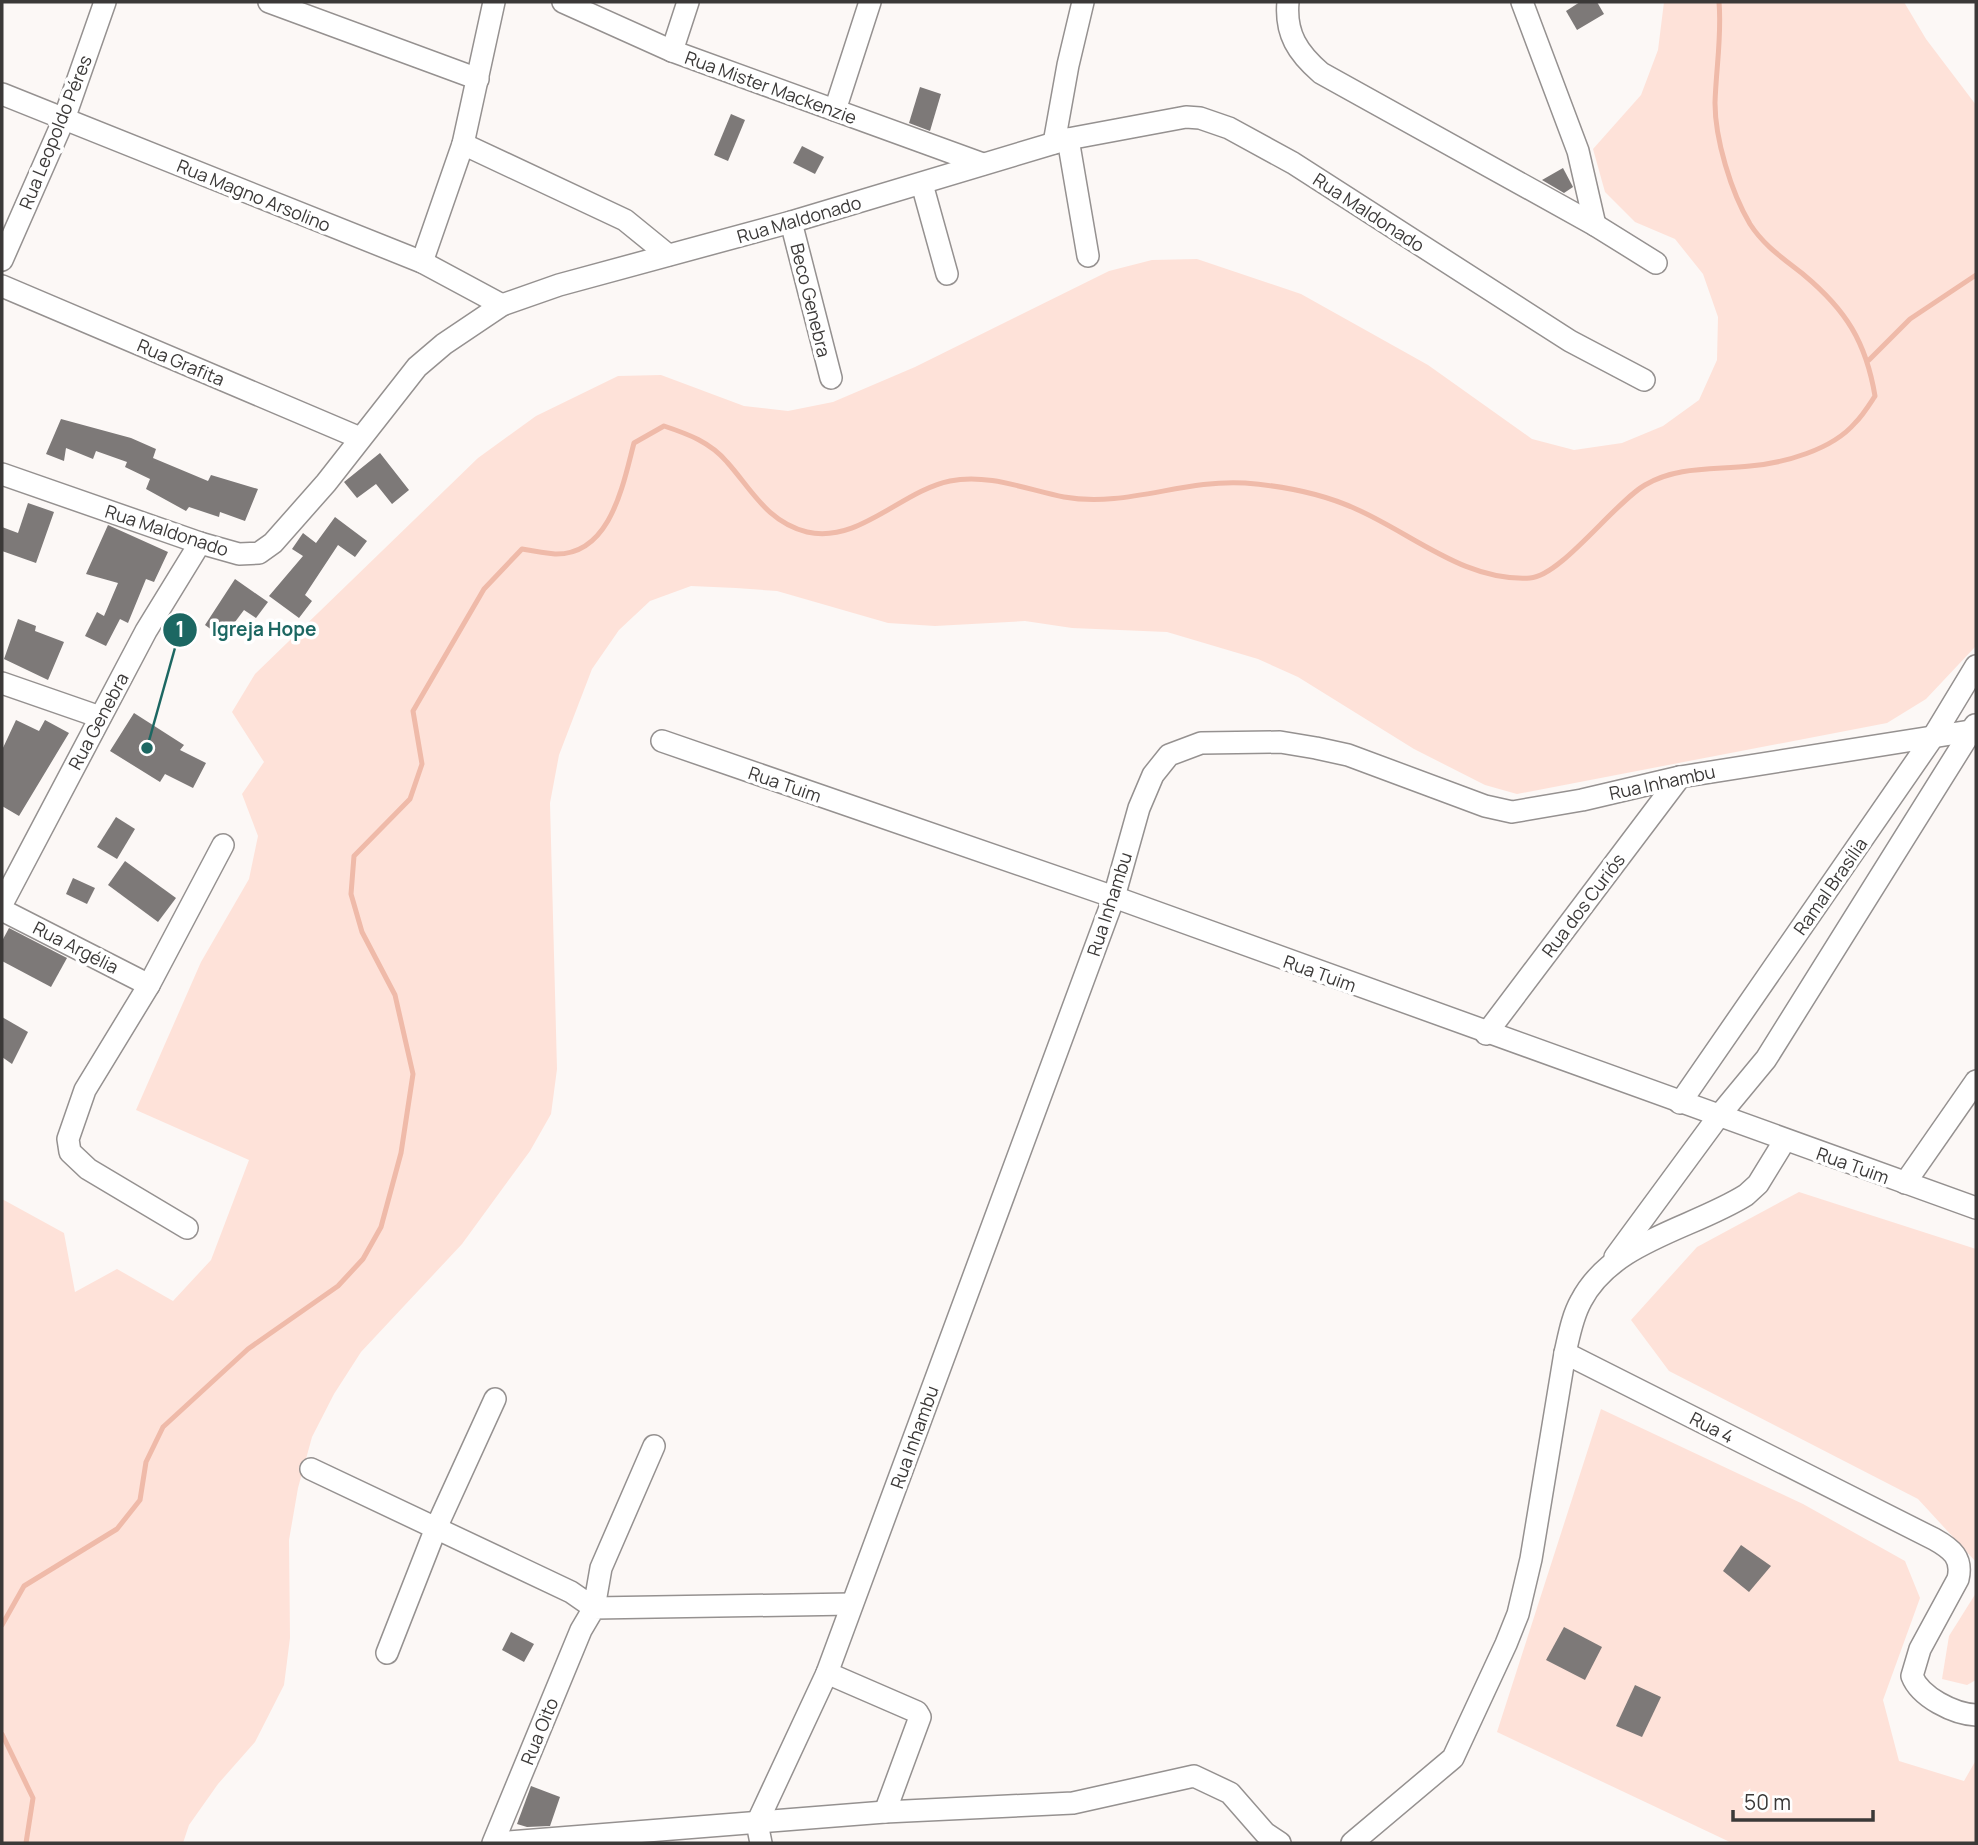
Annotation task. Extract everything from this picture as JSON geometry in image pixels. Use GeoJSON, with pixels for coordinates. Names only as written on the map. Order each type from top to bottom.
{"type":"FeatureCollection","features":[{"type":"Feature","properties":{"kind":"street","name":"Rua Leopoldo Péres"},"geometry":{"type":"LineString","coordinates":[[2,260],[64,119],[105,2]]}},
{"type":"Feature","properties":{"kind":"street"},"geometry":{"type":"LineString","coordinates":[[422,262],[463,144],[494,2]]}},
{"type":"Feature","properties":{"kind":"street","name":"Rua Mister Mackenzie"},"geometry":{"type":"LineString","coordinates":[[563,2],[672,51],[983,164]]}},
{"type":"Feature","properties":{"kind":"street"},"geometry":{"type":"LineString","coordinates":[[672,51],[688,2]]}},
{"type":"Feature","properties":{"kind":"street"},"geometry":{"type":"LineString","coordinates":[[835,110],[870,2]]}},
{"type":"Feature","properties":{"kind":"street"},"geometry":{"type":"LineString","coordinates":[[1083,2],[1068,65],[1061,141],[1088,256]]}},
{"type":"Feature","properties":{"kind":"street"},"geometry":{"type":"LineString","coordinates":[[1522,2],[1578,151],[1595,225]]}},
{"type":"Feature","properties":{"kind":"street"},"geometry":{"type":"LineString","coordinates":[[276,3],[478,79]]}},
{"type":"Feature","properties":{"kind":"street"},"geometry":{"type":"LineString","coordinates":[[1288,3],[1287,20],[1294,43],[1321,73],[1595,225],[1656,262]]}},
{"type":"Feature","properties":{"kind":"street","name":"Rua Magno Arsolino"},"geometry":{"type":"LineString","coordinates":[[2,94],[422,262],[502,305]]}},
{"type":"Feature","properties":{"kind":"street","name":"Rua Maldonado"},"geometry":{"type":"LineString","coordinates":[[2,474],[200,543],[239,554],[266,550],[326,482],[417,367],[444,344],[502,305],[523,296],[791,222],[1061,141],[1186,117],[1229,128],[1293,163],[1570,341],[1644,380]]}},
{"type":"Feature","properties":{"kind":"street"},"geometry":{"type":"LineString","coordinates":[[463,144],[625,220],[668,256]]}},
{"type":"Feature","properties":{"kind":"street"},"geometry":{"type":"LineString","coordinates":[[922,184],[947,274]]}},
{"type":"Feature","properties":{"kind":"street","name":"Beco Genebra"},"geometry":{"type":"LineString","coordinates":[[791,222],[831,378]]}},
{"type":"Feature","properties":{"kind":"street","name":"Rua Grafita"},"geometry":{"type":"LineString","coordinates":[[2,286],[360,438]]}},
{"type":"Feature","properties":{"kind":"street","name":"Rua Genebra"},"geometry":{"type":"LineString","coordinates":[[2,904],[146,631],[200,543]]}},
{"type":"Feature","properties":{"kind":"street","name":"Ramal Brasília"},"geometry":{"type":"LineString","coordinates":[[1680,1103],[1933,737],[1976,666]]}},
{"type":"Feature","properties":{"kind":"street"},"geometry":{"type":"LineString","coordinates":[[2,683],[100,717]]}},
{"type":"Feature","properties":{"kind":"street","name":"Ramal Brasília"},"geometry":{"type":"LineString","coordinates":[[1610,1264],[1718,1117],[1766,1059],[1913,829],[1973,727]]}},
{"type":"Feature","properties":{"kind":"street","name":"Rua Inhambu"},"geometry":{"type":"LineString","coordinates":[[759,1833],[827,1673],[1114,897],[1139,808],[1153,775],[1175,751],[1201,743],[1280,743],[1338,753],[1485,806],[1512,812],[1582,800],[1680,776],[1933,737],[1973,727]]}},
{"type":"Feature","properties":{"kind":"street","name":"Rua Tuim"},"geometry":{"type":"LineString","coordinates":[[662,741],[1114,897],[1486,1034],[1976,1208]]}},
{"type":"Feature","properties":{"kind":"street","name":"Rua dos Curiós"},"geometry":{"type":"LineString","coordinates":[[1486,1034],[1680,776]]}},
{"type":"Feature","properties":{"kind":"street"},"geometry":{"type":"LineString","coordinates":[[187,1228],[89,1169],[70,1152],[68,1139],[85,1090],[149,985],[223,845]]}},
{"type":"Feature","properties":{"kind":"street","name":"Rua Argélia"},"geometry":{"type":"LineString","coordinates":[[2,910],[149,985]]}},
{"type":"Feature","properties":{"kind":"street"},"geometry":{"type":"LineString","coordinates":[[1905,1183],[1976,1081]]}},
{"type":"Feature","properties":{"kind":"street"},"geometry":{"type":"LineString","coordinates":[[1352,1843],[1453,1758],[1506,1644],[1518,1614],[1531,1559],[1565,1353],[1579,1304],[1610,1264],[1745,1195],[1758,1184],[1785,1140]]}},
{"type":"Feature","properties":{"kind":"street","name":"Rua 4"},"geometry":{"type":"LineString","coordinates":[[1565,1353],[1934,1539],[1955,1554],[1961,1567],[1958,1579],[1920,1649],[1912,1676],[1920,1689],[1937,1701],[1976,1715]]}},
{"type":"Feature","properties":{"kind":"street"},"geometry":{"type":"LineString","coordinates":[[387,1653],[436,1528],[495,1399]]}},
{"type":"Feature","properties":{"kind":"street","name":"Rua Oito"},"geometry":{"type":"LineString","coordinates":[[495,1843],[590,1614],[601,1568],[654,1446]]}},
{"type":"Feature","properties":{"kind":"street"},"geometry":{"type":"LineString","coordinates":[[311,1469],[571,1592],[590,1614],[852,1604]]}},
{"type":"Feature","properties":{"kind":"street"},"geometry":{"type":"LineString","coordinates":[[827,1673],[917,1712],[920,1717],[885,1812]]}},
{"type":"Feature","properties":{"kind":"street"},"geometry":{"type":"LineString","coordinates":[[495,1843],[759,1833],[885,1812],[1073,1803],[1194,1776],[1230,1793],[1265,1833],[1280,1843]]}},
{"type":"Feature","properties":{"kind":"shaded area"},"geometry":{"type":"Polygon","coordinates":[[[1664,2],[1904,2],[1926,39],[1976,105],[1975,647],[1926,699],[1887,723],[1517,794],[1485,785],[1414,749],[1298,677],[1258,659],[1167,632],[1072,628],[1025,621],[935,626],[888,623],[777,591],[736,588],[691,586],[650,601],[619,630],[592,669],[559,755],[550,803],[557,1069],[551,1114],[530,1151],[462,1244],[361,1352],[334,1394],[312,1437],[298,1488],[289,1540],[290,1638],[284,1685],[255,1742],[218,1784],[189,1825],[183,1843],[2,1843],[2,1199],[64,1233],[75,1292],[117,1269],[173,1301],[211,1260],[249,1160],[136,1110],[201,962],[249,879],[258,836],[242,794],[264,762],[232,712],[255,674],[478,458],[536,416],[618,376],[661,375],[744,406],[788,411],[833,402],[915,367],[1109,271],[1152,260],[1197,259],[1301,294],[1428,365],[1532,439],[1574,450],[1622,443],[1663,426],[1699,400],[1717,360],[1718,317],[1703,274],[1675,239],[1635,222],[1605,192],[1593,149],[1641,95],[1658,50],[1664,2]]]}},
{"type":"Feature","properties":{"kind":"shaded area"},"geometry":{"type":"Polygon","coordinates":[[[1799,1192],[1976,1249],[1976,1562],[1918,1499],[1669,1371],[1631,1320],[1697,1247],[1799,1192]]]}},
{"type":"Feature","properties":{"kind":"shaded area"},"geometry":{"type":"Polygon","coordinates":[[[1601,1409],[1803,1504],[1905,1561],[1920,1598],[1883,1700],[1899,1761],[1964,1781],[1976,1760],[1976,1843],[1732,1843],[1497,1732],[1601,1409]]]}},
{"type":"Feature","properties":{"kind":"shaded area"},"geometry":{"type":"Polygon","coordinates":[[[1976,1593],[1976,1680],[1967,1685],[1942,1679],[1949,1636],[1976,1593]]]}},
{"type":"Feature","properties":{"kind":"building"},"geometry":{"type":"Polygon","coordinates":[[[1580,2],[1597,2],[1604,14],[1577,30],[1566,11],[1580,2]]]}},
{"type":"Feature","properties":{"kind":"building"},"geometry":{"type":"Polygon","coordinates":[[[920,87],[941,94],[930,131],[909,123],[920,87]]]}},
{"type":"Feature","properties":{"kind":"building"},"geometry":{"type":"Polygon","coordinates":[[[731,114],[745,120],[728,161],[714,155],[731,114]]]}},
{"type":"Feature","properties":{"kind":"building"},"geometry":{"type":"Polygon","coordinates":[[[802,146],[824,157],[815,174],[793,163],[802,146]]]}},
{"type":"Feature","properties":{"kind":"building"},"geometry":{"type":"Polygon","coordinates":[[[1563,168],[1573,187],[1564,193],[1542,180],[1563,168]]]}},
{"type":"Feature","properties":{"kind":"building"},"geometry":{"type":"Polygon","coordinates":[[[61,419],[131,438],[156,449],[153,458],[208,481],[211,475],[258,489],[245,521],[220,512],[219,517],[189,507],[186,511],[146,489],[150,479],[125,467],[127,462],[96,451],[93,459],[66,448],[64,461],[46,454],[61,419]]]}},
{"type":"Feature","properties":{"kind":"building"},"geometry":{"type":"Polygon","coordinates":[[[380,453],[409,490],[392,504],[376,484],[357,498],[344,482],[380,453]]]}},
{"type":"Feature","properties":{"kind":"building"},"geometry":{"type":"Polygon","coordinates":[[[28,503],[54,512],[36,563],[2,551],[2,527],[18,533],[28,503]]]}},
{"type":"Feature","properties":{"kind":"building"},"geometry":{"type":"Polygon","coordinates":[[[335,517],[367,541],[355,557],[338,545],[305,595],[312,601],[299,618],[269,596],[303,556],[292,549],[303,533],[316,543],[335,517]]]}},
{"type":"Feature","properties":{"kind":"building"},"geometry":{"type":"Polygon","coordinates":[[[108,525],[168,552],[154,582],[146,579],[128,623],[120,619],[106,646],[85,636],[97,612],[104,616],[118,583],[86,574],[108,525]]]}},
{"type":"Feature","properties":{"kind":"building"},"geometry":{"type":"Polygon","coordinates":[[[235,579],[268,602],[256,618],[244,610],[223,638],[205,625],[235,579]]]}},
{"type":"Feature","properties":{"kind":"building"},"geometry":{"type":"Polygon","coordinates":[[[18,619],[36,626],[35,631],[64,642],[48,680],[4,659],[18,619]]]}},
{"type":"Feature","properties":{"kind":"building"},"geometry":{"type":"Polygon","coordinates":[[[134,713],[184,745],[180,750],[206,763],[193,788],[165,774],[160,782],[110,751],[134,713]]]}},
{"type":"Feature","properties":{"kind":"building"},"geometry":{"type":"Polygon","coordinates":[[[16,720],[39,731],[45,720],[69,733],[19,816],[2,806],[2,750],[16,720]]]}},
{"type":"Feature","properties":{"kind":"building"},"geometry":{"type":"Polygon","coordinates":[[[116,817],[135,829],[117,859],[97,847],[116,817]]]}},
{"type":"Feature","properties":{"kind":"building"},"geometry":{"type":"Polygon","coordinates":[[[125,861],[176,898],[158,922],[108,885],[125,861]]]}},
{"type":"Feature","properties":{"kind":"building"},"geometry":{"type":"Polygon","coordinates":[[[73,878],[95,888],[87,904],[66,894],[73,878]]]}},
{"type":"Feature","properties":{"kind":"building"},"geometry":{"type":"Polygon","coordinates":[[[9,928],[67,958],[51,987],[2,961],[2,941],[9,928]]]}},
{"type":"Feature","properties":{"kind":"building"},"geometry":{"type":"Polygon","coordinates":[[[2,1017],[28,1032],[12,1064],[2,1057],[2,1017]]]}},
{"type":"Feature","properties":{"kind":"building"},"geometry":{"type":"Polygon","coordinates":[[[1741,1545],[1771,1566],[1749,1592],[1723,1571],[1741,1545]]]}},
{"type":"Feature","properties":{"kind":"building"},"geometry":{"type":"Polygon","coordinates":[[[1564,1627],[1602,1647],[1585,1680],[1546,1660],[1564,1627]]]}},
{"type":"Feature","properties":{"kind":"building"},"geometry":{"type":"Polygon","coordinates":[[[511,1632],[534,1644],[524,1662],[502,1650],[511,1632]]]}},
{"type":"Feature","properties":{"kind":"building"},"geometry":{"type":"Polygon","coordinates":[[[1635,1685],[1661,1697],[1642,1737],[1616,1726],[1635,1685]]]}},
{"type":"Feature","properties":{"kind":"building"},"geometry":{"type":"Polygon","coordinates":[[[531,1786],[560,1797],[550,1826],[527,1827],[517,1824],[531,1786]]]}},
{"type":"Feature","properties":{"kind":"waterway"},"geometry":{"type":"LineString","coordinates":[[2,1625],[24,1586],[117,1529],[140,1500],[146,1462],[163,1427],[248,1349],[338,1286],[363,1259],[381,1227],[401,1153],[413,1074],[395,995],[362,932],[351,894],[354,856],[410,799],[422,764],[413,711],[484,589],[522,549],[555,554],[574,551],[589,543],[602,530],[611,514],[625,478],[634,443],[664,426],[698,440],[720,455],[771,513],[781,521],[807,532],[826,534],[862,524],[932,487],[964,479],[1008,483],[1064,497],[1087,499],[1110,499],[1199,485],[1245,483],[1302,491],[1343,503],[1461,565],[1483,572],[1530,578],[1543,574],[1572,552],[1632,494],[1645,485],[1683,472],[1763,464],[1807,454],[1834,441],[1845,432],[1861,417],[1875,396],[1860,343],[1843,314],[1819,288],[1762,239],[1750,224],[1737,197],[1725,165],[1716,117],[1719,2]]}},
{"type":"Feature","properties":{"kind":"waterway"},"geometry":{"type":"LineString","coordinates":[[1869,360],[1910,319],[1976,275]]}},
{"type":"Feature","properties":{"kind":"waterway"},"geometry":{"type":"LineString","coordinates":[[2,1734],[33,1798],[26,1843]]}},
{"type":"Feature","properties":{"kind":"place","name":"Igreja Hope"},"geometry":{"type":"Point","coordinates":[147,748]}}]}
